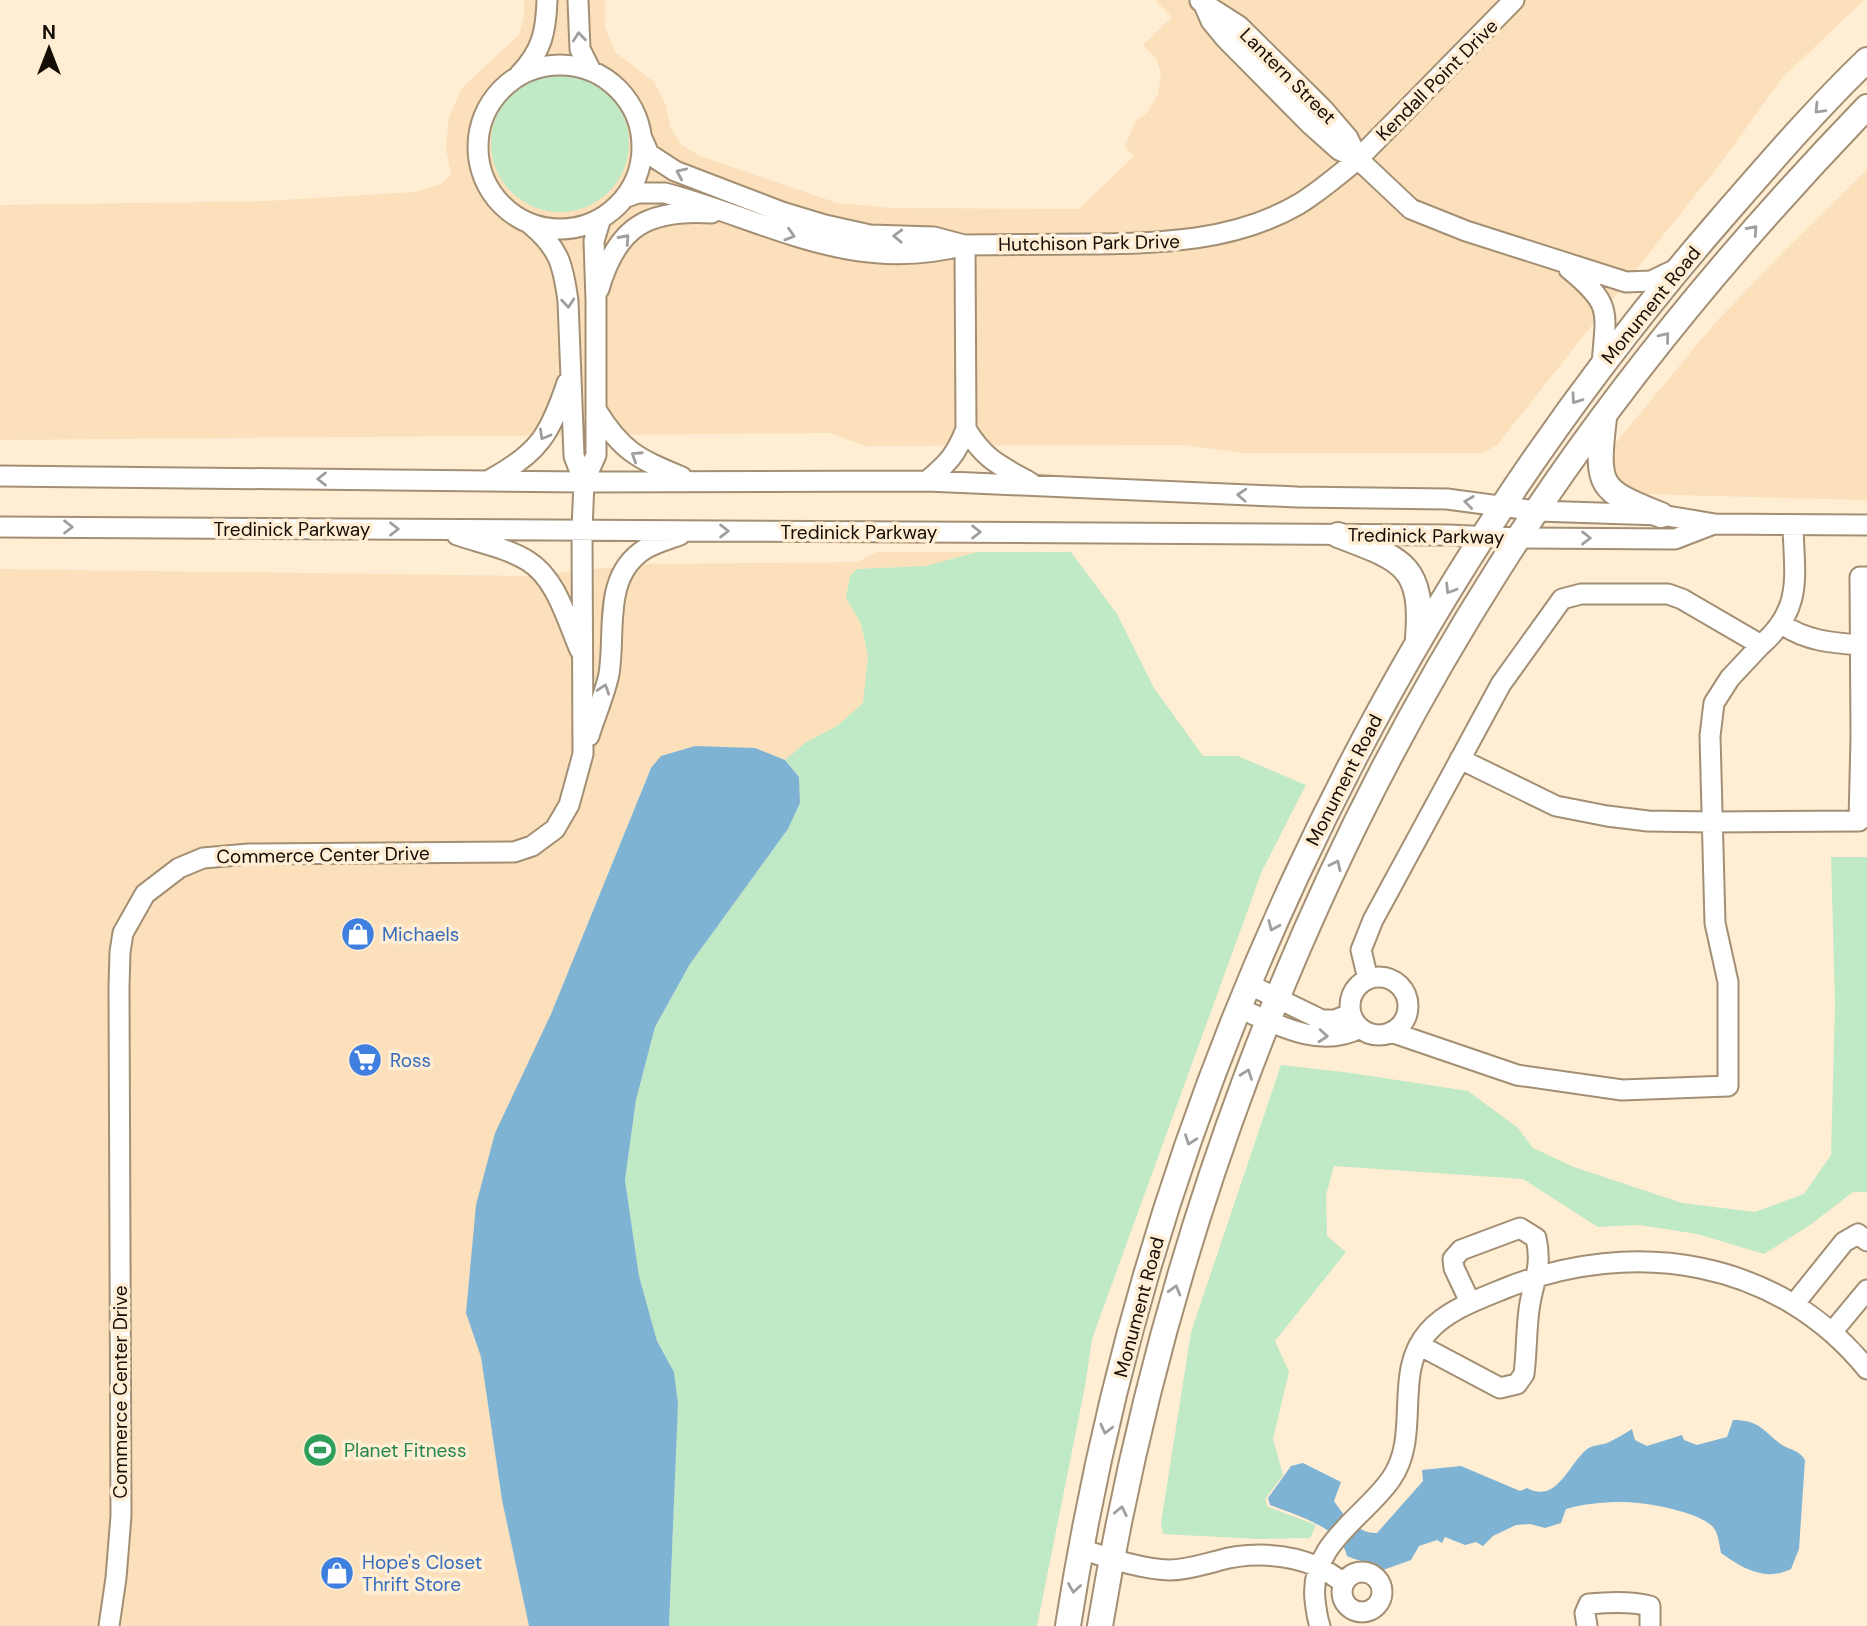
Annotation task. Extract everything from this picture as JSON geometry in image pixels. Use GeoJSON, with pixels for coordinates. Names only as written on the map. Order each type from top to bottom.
{"type":"FeatureCollection","features":[{"type":"Feature","properties":{"kind":"main road","name":"Monument Road"},"geometry":{"type":"LineString","coordinates":[[1068,1626],[1105,1434],[1153,1251],[1177,1177],[1248,984],[1306,853],[1361,744],[1418,642],[1502,506],[1602,364],[1678,268],[1813,115],[1867,60]]}},
{"type":"Feature","properties":{"kind":"main road","name":"Monument Road"},"geometry":{"type":"LineString","coordinates":[[1100,1626],[1111,1558],[1150,1382],[1205,1192],[1267,1021],[1340,856],[1379,778],[1434,676],[1518,538],[1604,416],[1742,242],[1867,107]]}},
{"type":"Feature","properties":{"kind":"main road"},"geometry":{"type":"LineString","coordinates":[[1604,416],[1599,458],[1602,476],[1608,488],[1626,501],[1661,515]]}},
{"type":"Feature","properties":{"kind":"main road"},"geometry":{"type":"LineString","coordinates":[[1338,534],[1391,556],[1409,573],[1416,586],[1419,601],[1418,642]]}},
{"type":"Feature","properties":{"kind":"street"},"geometry":{"type":"LineString","coordinates":[[516,78],[536,53],[544,37],[547,0]]}},
{"type":"Feature","properties":{"kind":"street"},"geometry":{"type":"LineString","coordinates":[[578,0],[580,49],[591,71]]}},
{"type":"Feature","properties":{"kind":"street","name":"Kendall Point Drive"},"geometry":{"type":"LineString","coordinates":[[1358,159],[1514,0]]}},
{"type":"Feature","properties":{"kind":"street","name":"Lantern Street"},"geometry":{"type":"LineString","coordinates":[[1202,3],[1239,26],[1348,138],[1358,159],[1411,209],[1466,231],[1626,282],[1651,281],[1678,268]]}},
{"type":"Feature","properties":{"kind":"street"},"geometry":{"type":"LineString","coordinates":[[552,65],[591,71],[610,82],[625,97],[636,116],[642,138],[641,159],[635,180],[624,198],[601,218],[584,226],[565,229],[529,223],[509,212],[494,196],[483,176],[478,155],[479,132],[486,111],[498,92],[533,69],[552,65]]}},
{"type":"Feature","properties":{"kind":"street","name":"Hutchison Park Drive"},"geometry":{"type":"LineString","coordinates":[[642,138],[649,153],[675,171],[782,212],[870,235],[934,237],[965,245]]}},
{"type":"Feature","properties":{"kind":"street","name":"Hutchison Park Drive"},"geometry":{"type":"LineString","coordinates":[[624,198],[638,193],[665,192],[820,244],[860,252],[935,253],[965,245],[1162,243],[1209,238],[1264,220],[1298,204],[1358,159]]}},
{"type":"Feature","properties":{"kind":"street"},"geometry":{"type":"LineString","coordinates":[[596,300],[606,265],[627,234],[640,224],[663,214],[726,214]]}},
{"type":"Feature","properties":{"kind":"street","name":"Commerce Center Drive"},"geometry":{"type":"LineString","coordinates":[[109,1626],[121,1516],[120,952],[123,933],[145,894],[180,868],[203,858],[249,854],[514,852],[532,846],[555,829],[569,805],[583,754],[582,530],[584,481],[596,455],[594,241],[601,218]]}},
{"type":"Feature","properties":{"kind":"street","name":"Commerce Center Drive"},"geometry":{"type":"LineString","coordinates":[[529,223],[548,239],[558,255],[565,277],[574,456],[584,481]]}},
{"type":"Feature","properties":{"kind":"street"},"geometry":{"type":"LineString","coordinates":[[927,481],[950,462],[966,429],[965,245]]}},
{"type":"Feature","properties":{"kind":"street"},"geometry":{"type":"LineString","coordinates":[[1558,259],[1598,294],[1604,308],[1602,364]]}},
{"type":"Feature","properties":{"kind":"street"},"geometry":{"type":"LineString","coordinates":[[488,481],[519,464],[540,443],[558,411],[571,372]]}},
{"type":"Feature","properties":{"kind":"street"},"geometry":{"type":"LineString","coordinates":[[597,411],[623,447],[642,460],[691,481]]}},
{"type":"Feature","properties":{"kind":"street"},"geometry":{"type":"LineString","coordinates":[[966,429],[988,459],[1033,484]]}},
{"type":"Feature","properties":{"kind":"street","name":"Tredinick Parkway"},"geometry":{"type":"LineString","coordinates":[[0,477],[927,481],[1297,497],[1447,499],[1537,511],[1661,515],[1715,524],[1867,526]]}},
{"type":"Feature","properties":{"kind":"street","name":"Tredinick Parkway"},"geometry":{"type":"LineString","coordinates":[[0,527],[1675,538],[1715,524]]}},
{"type":"Feature","properties":{"kind":"street"},"geometry":{"type":"LineString","coordinates":[[1248,984],[1322,1020],[1355,1021],[1373,1034],[1391,1032],[1517,1075],[1622,1090],[1728,1086],[1728,982],[1715,923],[1710,736],[1714,704],[1730,678],[1782,624],[1792,604],[1793,524]]}},
{"type":"Feature","properties":{"kind":"street"},"geometry":{"type":"LineString","coordinates":[[441,530],[513,554],[541,572],[555,595],[583,657]]}},
{"type":"Feature","properties":{"kind":"street"},"geometry":{"type":"LineString","coordinates":[[583,754],[608,675],[614,601],[622,572],[632,558],[648,547],[690,531]]}},
{"type":"Feature","properties":{"kind":"street"},"geometry":{"type":"LineString","coordinates":[[1460,760],[1556,806],[1607,817],[1648,821],[1859,821],[1864,738],[1860,577],[1867,577]]}},
{"type":"Feature","properties":{"kind":"street"},"geometry":{"type":"LineString","coordinates":[[1368,979],[1361,950],[1373,920],[1501,684],[1562,599],[1581,594],[1668,594],[1682,599],[1761,645]]}},
{"type":"Feature","properties":{"kind":"street"},"geometry":{"type":"LineString","coordinates":[[1782,624],[1791,631],[1817,641],[1861,645]]}},
{"type":"Feature","properties":{"kind":"street"},"geometry":{"type":"LineString","coordinates":[[1355,1021],[1351,999],[1354,990],[1368,979],[1377,977],[1394,981],[1406,994],[1408,1003],[1405,1020],[1391,1032]]}},
{"type":"Feature","properties":{"kind":"street"},"geometry":{"type":"LineString","coordinates":[[1239,1008],[1267,1021],[1321,1037],[1333,1037],[1355,1021]]}},
{"type":"Feature","properties":{"kind":"street"},"geometry":{"type":"LineString","coordinates":[[1419,1345],[1500,1388],[1517,1384],[1524,1374],[1530,1303],[1538,1275],[1540,1256],[1536,1238],[1520,1228],[1461,1250],[1453,1259],[1454,1268],[1470,1302]]}},
{"type":"Feature","properties":{"kind":"street"},"geometry":{"type":"LineString","coordinates":[[1796,1303],[1844,1242],[1858,1234],[1867,1241]]}},
{"type":"Feature","properties":{"kind":"street"},"geometry":{"type":"LineString","coordinates":[[1320,1626],[1314,1592],[1319,1567],[1333,1541],[1391,1479],[1402,1459],[1407,1432],[1410,1373],[1419,1345],[1428,1331],[1470,1302],[1538,1275],[1589,1265],[1661,1262],[1715,1272],[1754,1284],[1796,1303],[1833,1331],[1867,1369]]}},
{"type":"Feature","properties":{"kind":"street"},"geometry":{"type":"LineString","coordinates":[[1833,1331],[1867,1290]]}},
{"type":"Feature","properties":{"kind":"street"},"geometry":{"type":"LineString","coordinates":[[1081,1549],[1170,1570],[1249,1555],[1280,1557],[1319,1567],[1344,1583]]}},
{"type":"Feature","properties":{"kind":"street"},"geometry":{"type":"LineString","coordinates":[[1587,1626],[1585,1613],[1589,1604],[1599,1603],[1640,1603],[1650,1606],[1650,1626]]}},
{"type":"Feature","properties":{"kind":"shaded area"},"geometry":{"type":"Polygon","coordinates":[[[524,0],[605,0],[605,27],[616,53],[654,82],[666,105],[671,129],[682,145],[700,156],[837,203],[892,208],[1079,209],[1134,156],[1125,147],[1135,122],[1147,113],[1158,94],[1161,74],[1156,58],[1143,45],[1172,17],[1155,0],[1864,0],[1782,78],[1723,160],[1497,445],[1483,453],[1243,453],[1182,445],[865,446],[830,433],[0,440],[0,205],[267,201],[415,192],[441,184],[451,175],[446,148],[449,117],[462,88],[519,35],[524,17],[524,0]]]}},
{"type":"Feature","properties":{"kind":"shaded area"},"geometry":{"type":"Polygon","coordinates":[[[1867,170],[1867,500],[1641,494],[1624,490],[1612,475],[1610,452],[1618,440],[1715,323],[1867,170]]]}},
{"type":"Feature","properties":{"kind":"shaded area"},"geometry":{"type":"Polygon","coordinates":[[[877,552],[977,552],[926,566],[858,569],[847,598],[861,624],[868,656],[863,703],[837,726],[806,742],[785,760],[754,748],[651,767],[551,1014],[519,1081],[466,1313],[481,1357],[502,1500],[529,1626],[0,1626],[0,569],[528,576],[645,564],[857,562],[877,552]]]}},
{"type":"Feature","properties":{"kind":"green space"},"geometry":{"type":"Polygon","coordinates":[[[560,74],[586,79],[609,94],[624,117],[629,143],[624,169],[609,192],[586,207],[560,212],[534,207],[511,192],[496,169],[491,143],[496,117],[511,94],[534,79],[560,74]]]}},
{"type":"Feature","properties":{"kind":"green space"},"geometry":{"type":"Polygon","coordinates":[[[977,552],[1071,552],[1117,614],[1154,688],[1203,756],[1238,756],[1306,785],[1262,871],[1092,1339],[1037,1626],[669,1626],[678,1404],[674,1372],[657,1341],[639,1276],[625,1180],[636,1100],[655,1027],[690,964],[788,829],[800,803],[799,777],[785,760],[806,742],[837,726],[863,703],[868,656],[861,624],[846,598],[850,576],[857,569],[926,566],[977,552]]]}},
{"type":"Feature","properties":{"kind":"green space"},"geometry":{"type":"Polygon","coordinates":[[[1831,857],[1867,857],[1867,1192],[1853,1192],[1810,1225],[1764,1254],[1697,1234],[1639,1225],[1598,1227],[1523,1179],[1334,1166],[1326,1195],[1327,1236],[1346,1252],[1275,1341],[1289,1372],[1273,1439],[1283,1475],[1265,1499],[1268,1507],[1316,1525],[1310,1538],[1258,1539],[1163,1534],[1161,1523],[1191,1332],[1281,1065],[1468,1091],[1518,1128],[1533,1148],[1574,1167],[1682,1203],[1755,1212],[1804,1194],[1831,1155],[1835,1004],[1831,857]]]}},
{"type":"Feature","properties":{"kind":"water"},"geometry":{"type":"Polygon","coordinates":[[[695,746],[755,748],[785,760],[799,777],[800,803],[788,829],[690,964],[655,1027],[636,1100],[625,1180],[639,1276],[657,1341],[674,1372],[678,1404],[669,1626],[529,1626],[502,1500],[481,1357],[466,1313],[476,1205],[495,1133],[551,1014],[651,768],[661,756],[695,746]]]}},
{"type":"Feature","properties":{"kind":"water"},"geometry":{"type":"Polygon","coordinates":[[[1733,1420],[1755,1424],[1805,1460],[1799,1549],[1791,1569],[1781,1573],[1754,1572],[1729,1559],[1721,1553],[1718,1536],[1713,1527],[1695,1516],[1655,1505],[1620,1502],[1566,1509],[1561,1523],[1545,1528],[1530,1524],[1516,1525],[1493,1536],[1483,1546],[1476,1542],[1465,1545],[1445,1537],[1442,1543],[1437,1540],[1419,1546],[1411,1560],[1383,1570],[1347,1556],[1343,1546],[1327,1530],[1270,1505],[1268,1498],[1291,1466],[1303,1463],[1341,1482],[1334,1501],[1338,1507],[1364,1531],[1377,1533],[1423,1481],[1422,1470],[1461,1466],[1520,1491],[1527,1488],[1537,1492],[1546,1491],[1561,1481],[1586,1450],[1607,1443],[1632,1429],[1635,1440],[1647,1446],[1682,1435],[1684,1440],[1697,1445],[1727,1437],[1733,1420]]]}},
{"type":"Feature","properties":{"kind":"place","name":"Michaels"},"geometry":{"type":"Point","coordinates":[358,934]}},
{"type":"Feature","properties":{"kind":"place","name":"Ross"},"geometry":{"type":"Point","coordinates":[365,1060]}},
{"type":"Feature","properties":{"kind":"place","name":"Planet Fitness"},"geometry":{"type":"Point","coordinates":[320,1450]}},
{"type":"Feature","properties":{"kind":"place","name":"Hope's Closet Thrift Store"},"geometry":{"type":"Point","coordinates":[337,1573]}}]}
